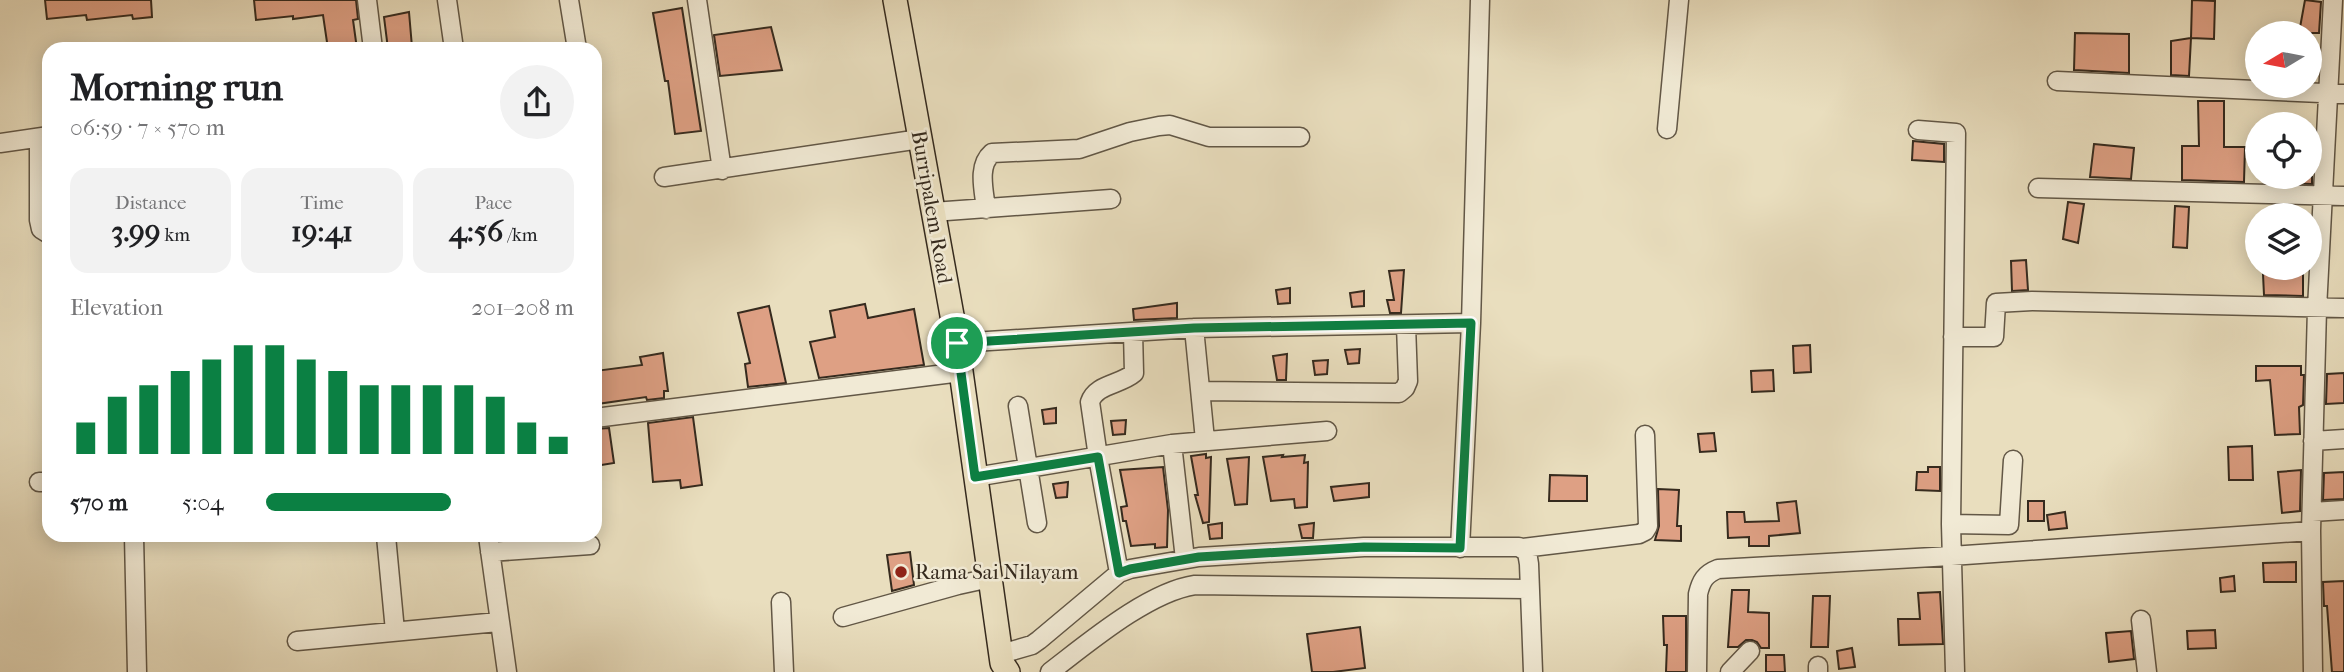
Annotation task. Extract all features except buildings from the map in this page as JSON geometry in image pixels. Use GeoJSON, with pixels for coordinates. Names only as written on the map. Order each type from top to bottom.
{"type":"FeatureCollection","features":[{"type":"Feature","properties":{"kind":"main road","name":"Burripalem Road"},"geometry":{"type":"LineString","coordinates":[[895,0],[919,139],[940,212],[961,372],[985,476],[989,578],[1002,665]]}},
{"type":"Feature","properties":{"kind":"street"},"geometry":{"type":"LineString","coordinates":[[367,0],[372,42]]}},
{"type":"Feature","properties":{"kind":"street"},"geometry":{"type":"LineString","coordinates":[[447,0],[453,42]]}},
{"type":"Feature","properties":{"kind":"street"},"geometry":{"type":"LineString","coordinates":[[569,0],[576,42]]}},
{"type":"Feature","properties":{"kind":"street"},"geometry":{"type":"LineString","coordinates":[[697,0],[722,170]]}},
{"type":"Feature","properties":{"kind":"street"},"geometry":{"type":"LineString","coordinates":[[1460,548],[1471,323],[1480,0]]}},
{"type":"Feature","properties":{"kind":"street"},"geometry":{"type":"LineString","coordinates":[[1667,129],[1679,0]]}},
{"type":"Feature","properties":{"kind":"street"},"geometry":{"type":"LineString","coordinates":[[2313,672],[2313,441],[2324,195],[2337,93],[2333,0]]}},
{"type":"Feature","properties":{"kind":"street"},"geometry":{"type":"LineString","coordinates":[[2057,81],[2337,93]]}},
{"type":"Feature","properties":{"kind":"street"},"geometry":{"type":"LineString","coordinates":[[986,209],[982,169],[984,159],[992,153],[1079,149],[1159,125],[1170,125],[1209,137],[1300,137]]}},
{"type":"Feature","properties":{"kind":"street"},"geometry":{"type":"LineString","coordinates":[[1918,130],[1956,133],[1951,524],[1955,672]]}},
{"type":"Feature","properties":{"kind":"street"},"geometry":{"type":"LineString","coordinates":[[0,144],[42,137]]}},
{"type":"Feature","properties":{"kind":"street"},"geometry":{"type":"LineString","coordinates":[[664,177],[919,139]]}},
{"type":"Feature","properties":{"kind":"street"},"geometry":{"type":"LineString","coordinates":[[42,170],[39,220],[42,230]]}},
{"type":"Feature","properties":{"kind":"street"},"geometry":{"type":"LineString","coordinates":[[2038,188],[2344,196]]}},
{"type":"Feature","properties":{"kind":"street"},"geometry":{"type":"LineString","coordinates":[[940,212],[1111,199]]}},
{"type":"Feature","properties":{"kind":"street"},"geometry":{"type":"LineString","coordinates":[[1953,338],[1994,337],[1996,303],[2032,301],[2344,308]]}},
{"type":"Feature","properties":{"kind":"street"},"geometry":{"type":"LineString","coordinates":[[957,343],[1194,328],[1471,323]]}},
{"type":"Feature","properties":{"kind":"street"},"geometry":{"type":"LineString","coordinates":[[1200,391],[1399,393],[1408,382],[1406,325]]}},
{"type":"Feature","properties":{"kind":"street"},"geometry":{"type":"LineString","coordinates":[[1194,328],[1205,440]]}},
{"type":"Feature","properties":{"kind":"street"},"geometry":{"type":"LineString","coordinates":[[1119,573],[1090,410],[1093,395],[1098,390],[1134,373],[1133,332]]}},
{"type":"Feature","properties":{"kind":"street"},"geometry":{"type":"LineString","coordinates":[[602,417],[961,372]]}},
{"type":"Feature","properties":{"kind":"street"},"geometry":{"type":"LineString","coordinates":[[1018,405],[1021,470],[1037,523]]}},
{"type":"Feature","properties":{"kind":"street"},"geometry":{"type":"LineString","coordinates":[[985,476],[1172,444],[1327,431]]}},
{"type":"Feature","properties":{"kind":"street"},"geometry":{"type":"LineString","coordinates":[[1002,665],[1039,640],[1119,573],[1130,569],[1185,559],[1364,547],[1523,548],[1639,534],[1648,526],[1645,435]]}},
{"type":"Feature","properties":{"kind":"street"},"geometry":{"type":"LineString","coordinates":[[2313,441],[2344,439]]}},
{"type":"Feature","properties":{"kind":"street"},"geometry":{"type":"LineString","coordinates":[[1172,444],[1185,559]]}},
{"type":"Feature","properties":{"kind":"street"},"geometry":{"type":"LineString","coordinates":[[1951,524],[2009,525],[2013,460]]}},
{"type":"Feature","properties":{"kind":"street"},"geometry":{"type":"LineString","coordinates":[[2312,512],[2344,510]]}},
{"type":"Feature","properties":{"kind":"street"},"geometry":{"type":"LineString","coordinates":[[1697,672],[1700,584],[1711,572],[1718,569],[2311,531]]}},
{"type":"Feature","properties":{"kind":"street"},"geometry":{"type":"LineString","coordinates":[[134,542],[137,672]]}},
{"type":"Feature","properties":{"kind":"street"},"geometry":{"type":"LineString","coordinates":[[387,542],[395,631]]}},
{"type":"Feature","properties":{"kind":"street"},"geometry":{"type":"LineString","coordinates":[[506,672],[489,544],[590,545]]}},
{"type":"Feature","properties":{"kind":"street"},"geometry":{"type":"LineString","coordinates":[[1523,548],[1528,557],[1533,672]]}},
{"type":"Feature","properties":{"kind":"street"},"geometry":{"type":"LineString","coordinates":[[843,617],[989,578]]}},
{"type":"Feature","properties":{"kind":"street"},"geometry":{"type":"LineString","coordinates":[[1050,672],[1114,624],[1182,587],[1530,589]]}},
{"type":"Feature","properties":{"kind":"street"},"geometry":{"type":"LineString","coordinates":[[781,602],[784,672]]}},
{"type":"Feature","properties":{"kind":"street"},"geometry":{"type":"LineString","coordinates":[[2141,620],[2147,672]]}},
{"type":"Feature","properties":{"kind":"street"},"geometry":{"type":"LineString","coordinates":[[297,640],[498,622]]}},
{"type":"Feature","properties":{"kind":"street"},"geometry":{"type":"LineString","coordinates":[[1730,672],[1750,651]]}},
{"type":"Feature","properties":{"kind":"place","name":"Rama Sai Nilayam"},"geometry":{"type":"Point","coordinates":[901,572]}},
{"type":"Feature","properties":{"kind":"route"},"geometry":{"type":"LineString","coordinates":[[1471,323],[1460,548],[1364,547],[1199,557],[1119,573],[1098,457],[975,477],[957,343],[1194,328],[1471,323]]}}]}
